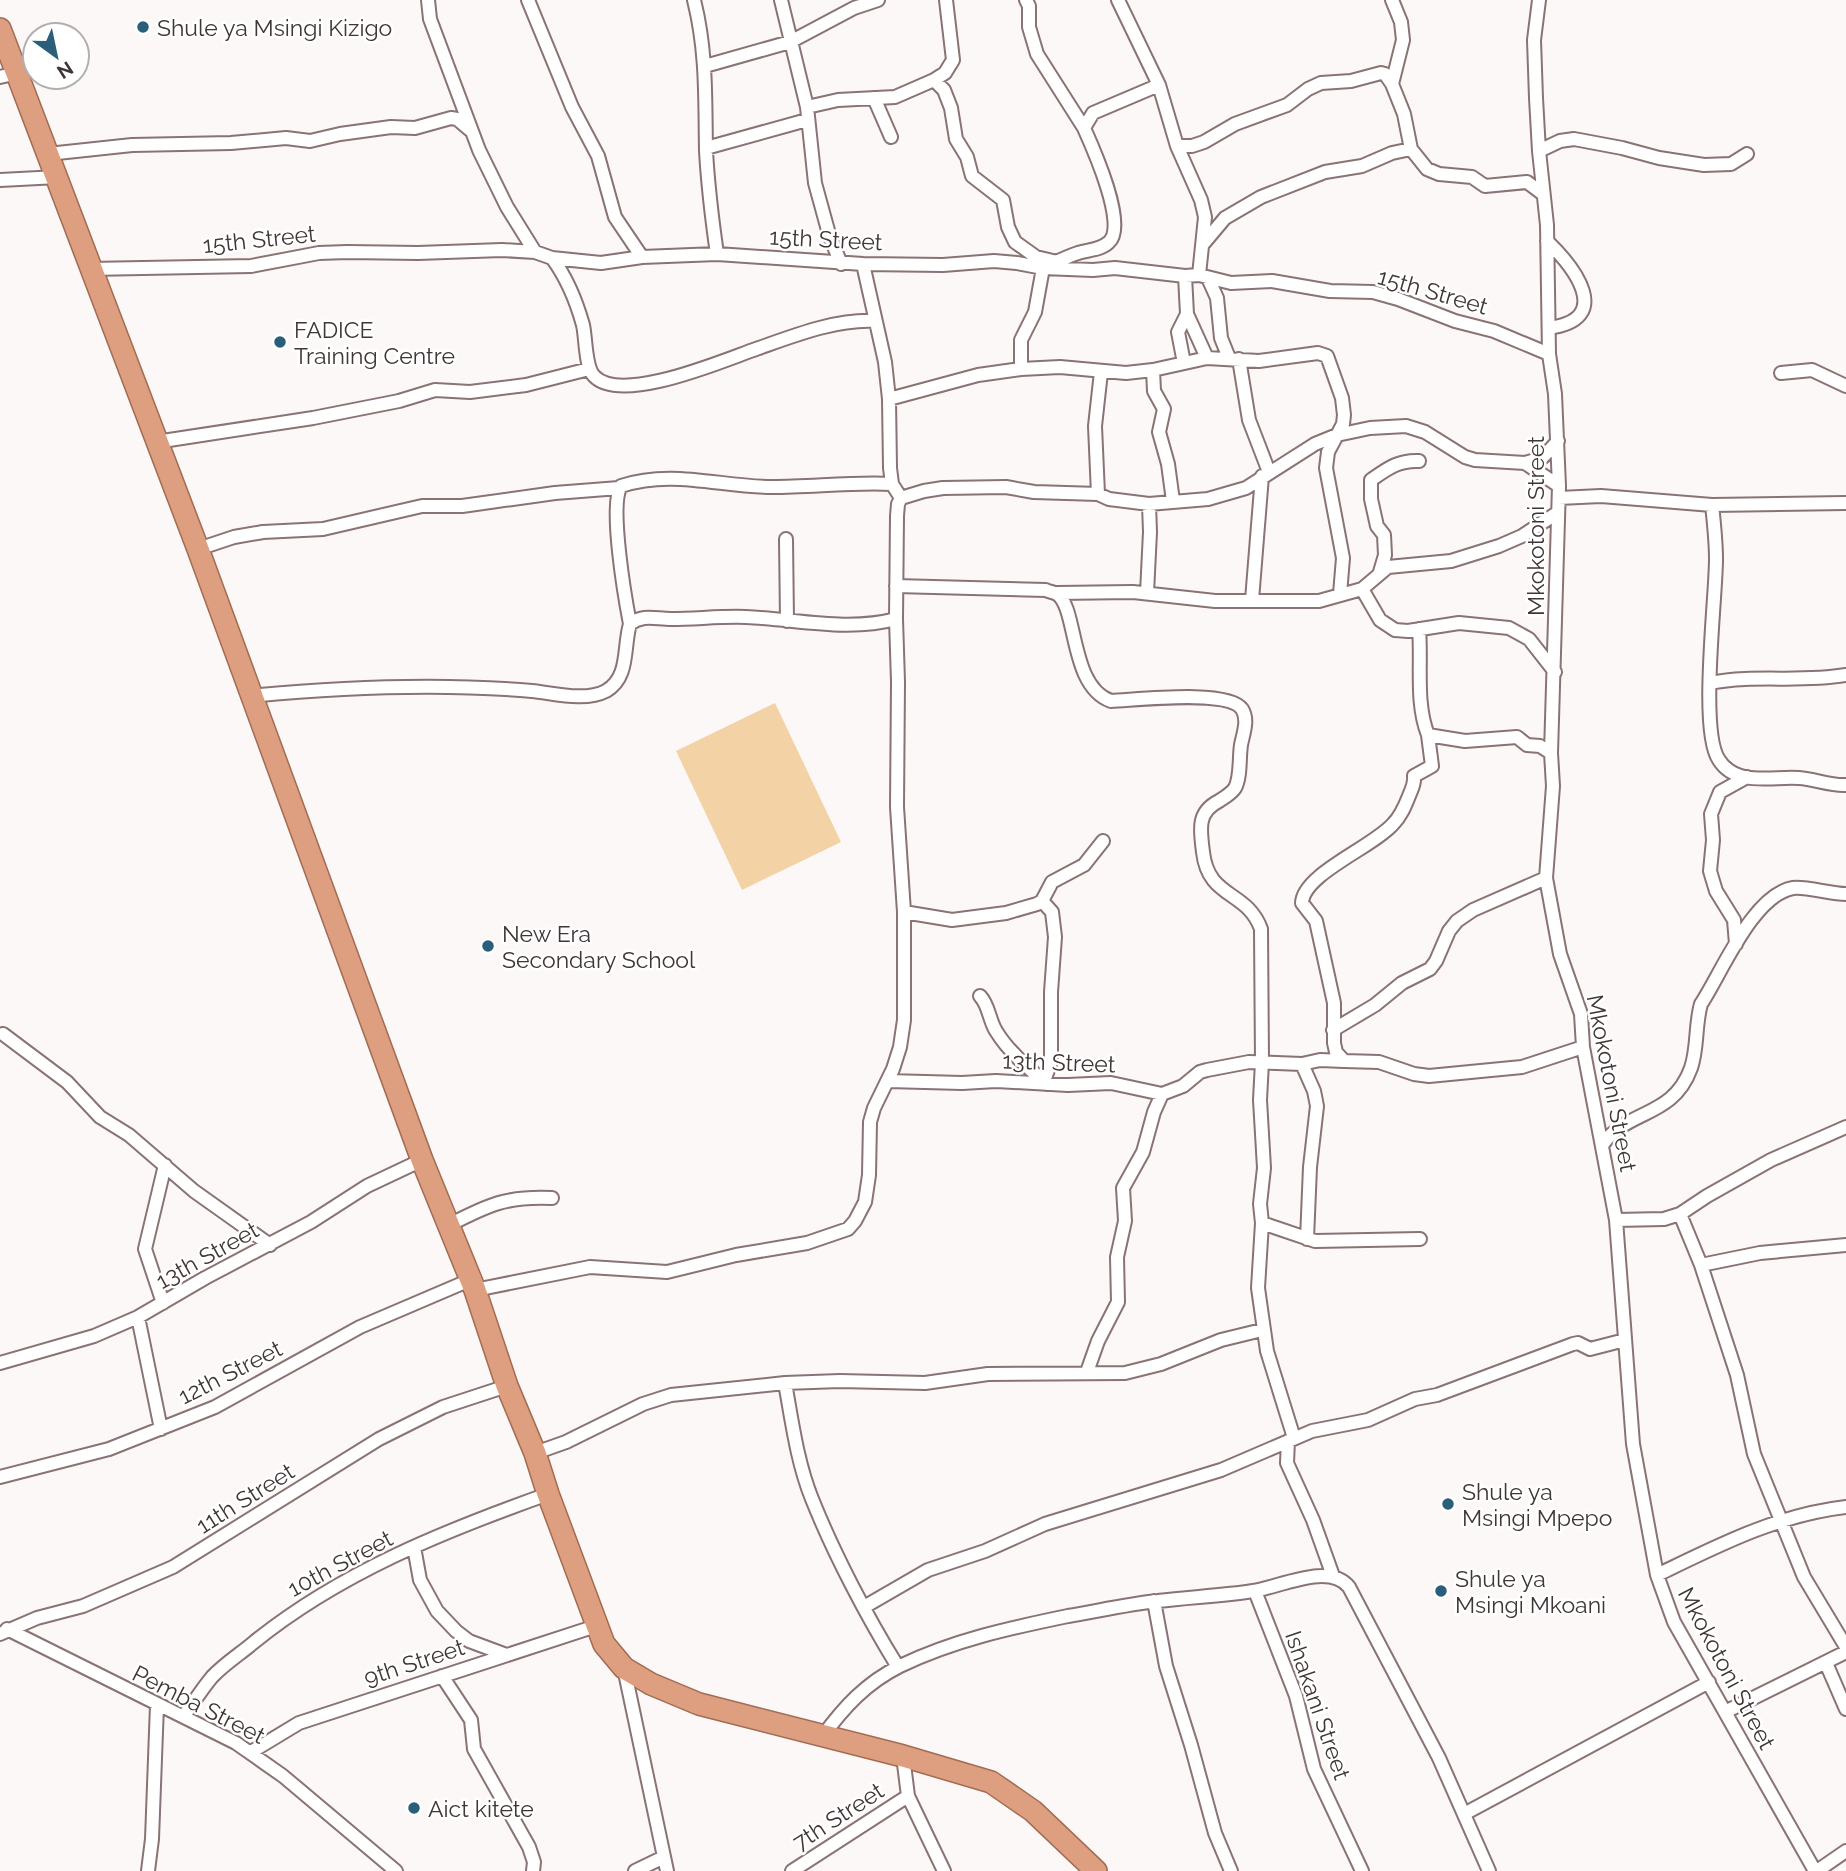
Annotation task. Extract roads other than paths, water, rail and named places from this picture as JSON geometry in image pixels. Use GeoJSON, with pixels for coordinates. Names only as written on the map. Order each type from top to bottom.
{"type":"FeatureCollection","features":[{"type":"Feature","properties":{"kind":"highway"},"geometry":{"type":"LineString","coordinates":[[0,29],[9,75],[58,177],[89,269],[198,549],[422,1160],[473,1285],[507,1385],[535,1453],[604,1644],[624,1668],[651,1684],[699,1704],[903,1756],[991,1782],[1033,1811],[1096,1871]]}},
{"type":"Feature","properties":{"kind":"street"},"geometry":{"type":"LineString","coordinates":[[428,0],[430,19],[470,130],[507,207],[535,253]]}},
{"type":"Feature","properties":{"kind":"street"},"geometry":{"type":"LineString","coordinates":[[528,0],[572,107],[598,156],[615,216],[642,257]]}},
{"type":"Feature","properties":{"kind":"street"},"geometry":{"type":"LineString","coordinates":[[694,0],[702,32],[705,65],[709,198],[717,254]]}},
{"type":"Feature","properties":{"kind":"street"},"geometry":{"type":"LineString","coordinates":[[781,0],[807,114],[815,183],[829,234],[841,264]]}},
{"type":"Feature","properties":{"kind":"street"},"geometry":{"type":"LineString","coordinates":[[706,148],[807,114],[838,100],[895,97],[934,80],[945,73],[954,60],[946,0]]}},
{"type":"Feature","properties":{"kind":"street"},"geometry":{"type":"LineString","coordinates":[[1021,369],[1021,340],[1035,312],[1043,268],[1107,244],[1112,240],[1116,219],[1084,128],[1037,54],[1029,27],[1029,6],[1026,0]]}},
{"type":"Feature","properties":{"kind":"street"},"geometry":{"type":"LineString","coordinates":[[1118,0],[1159,85],[1177,146],[1201,200],[1205,217],[1204,243],[1200,258],[1203,276],[1217,298],[1221,338],[1234,358],[1266,474],[1252,600]]}},
{"type":"Feature","properties":{"kind":"street"},"geometry":{"type":"LineString","coordinates":[[1392,0],[1401,22],[1403,40],[1392,84]]}},
{"type":"Feature","properties":{"kind":"street","name":"Mkokotoni Street"},"geometry":{"type":"LineString","coordinates":[[1539,0],[1534,40],[1539,151],[1547,241],[1549,354],[1558,441],[1559,492],[1551,753],[1553,786],[1546,878],[1560,954],[1581,1014],[1583,1047],[1616,1220],[1633,1444],[1657,1575],[1674,1622],[1816,1871]]}},
{"type":"Feature","properties":{"kind":"street"},"geometry":{"type":"LineString","coordinates":[[705,65],[790,42],[854,8],[874,1]]}},
{"type":"Feature","properties":{"kind":"street"},"geometry":{"type":"LineString","coordinates":[[1177,146],[1192,146],[1204,142],[1236,124],[1287,105],[1321,83],[1351,81],[1381,73],[1385,74],[1392,84],[1404,114],[1411,149],[1427,169],[1440,174],[1472,177],[1485,186],[1527,182],[1543,194]]}},
{"type":"Feature","properties":{"kind":"street"},"geometry":{"type":"LineString","coordinates":[[934,80],[944,90],[951,108],[956,139],[967,157],[972,176],[1003,200],[1008,227],[1015,242],[1036,257],[1057,262]]}},
{"type":"Feature","properties":{"kind":"street"},"geometry":{"type":"LineString","coordinates":[[1084,128],[1093,113],[1159,85]]}},
{"type":"Feature","properties":{"kind":"street"},"geometry":{"type":"LineString","coordinates":[[874,98],[891,138]]}},
{"type":"Feature","properties":{"kind":"street"},"geometry":{"type":"LineString","coordinates":[[48,154],[132,145],[231,143],[286,138],[310,141],[391,127],[415,128],[451,118],[457,119],[470,130]]}},
{"type":"Feature","properties":{"kind":"street"},"geometry":{"type":"LineString","coordinates":[[1539,151],[1560,141],[1574,139],[1704,165],[1731,164],[1747,155]]}},
{"type":"Feature","properties":{"kind":"street"},"geometry":{"type":"LineString","coordinates":[[1204,243],[1225,218],[1261,197],[1325,172],[1355,168],[1392,153],[1411,149]]}},
{"type":"Feature","properties":{"kind":"street"},"geometry":{"type":"LineString","coordinates":[[0,180],[58,177]]}},
{"type":"Feature","properties":{"kind":"street"},"geometry":{"type":"LineString","coordinates":[[1547,241],[1567,260],[1584,293],[1583,312],[1578,318],[1570,323],[1549,328]]}},
{"type":"Feature","properties":{"kind":"street","name":"15th Street"},"geometry":{"type":"LineString","coordinates":[[89,269],[251,266],[319,253],[502,250],[601,263],[642,257],[717,254],[841,264],[943,265],[1017,262],[1043,268],[1115,268],[1203,276],[1231,283],[1272,281],[1330,290],[1373,292],[1455,321],[1494,331],[1549,354]]}},
{"type":"Feature","properties":{"kind":"street"},"geometry":{"type":"LineString","coordinates":[[552,258],[568,282],[579,313],[587,343],[589,369],[601,382],[614,385],[637,385],[710,367],[826,327],[874,321]]}},
{"type":"Feature","properties":{"kind":"street"},"geometry":{"type":"LineString","coordinates":[[863,264],[885,362],[892,484],[901,498],[943,488],[1006,487],[1034,492],[1098,494],[1109,499],[1149,504],[1226,495],[1246,488],[1315,444],[1337,435],[1370,428],[1406,426],[1425,432],[1465,457],[1475,460],[1525,463],[1542,458],[1558,441]]}},
{"type":"Feature","properties":{"kind":"street"},"geometry":{"type":"LineString","coordinates":[[1185,276],[1187,313],[1207,358]]}},
{"type":"Feature","properties":{"kind":"street"},"geometry":{"type":"LineString","coordinates":[[1184,363],[1178,332],[1187,313]]}},
{"type":"Feature","properties":{"kind":"street"},"geometry":{"type":"LineString","coordinates":[[889,399],[978,375],[1021,369],[1060,367],[1126,373],[1207,358],[1259,360],[1318,353],[1327,356],[1342,398],[1344,415],[1343,424],[1328,452],[1326,468],[1328,491],[1343,558],[1340,594]]}},
{"type":"Feature","properties":{"kind":"street"},"geometry":{"type":"LineString","coordinates":[[156,442],[313,418],[399,401],[435,390],[470,392],[526,385],[589,369]]}},
{"type":"Feature","properties":{"kind":"street"},"geometry":{"type":"LineString","coordinates":[[1153,370],[1154,391],[1164,409],[1159,432],[1168,464],[1173,501]]}},
{"type":"Feature","properties":{"kind":"street"},"geometry":{"type":"LineString","coordinates":[[1781,373],[1812,370],[1846,386]]}},
{"type":"Feature","properties":{"kind":"street"},"geometry":{"type":"LineString","coordinates":[[1098,494],[1096,426],[1101,372]]}},
{"type":"Feature","properties":{"kind":"street"},"geometry":{"type":"LineString","coordinates":[[1380,572],[1385,555],[1385,540],[1377,527],[1371,499],[1371,480],[1395,463],[1419,461]]}},
{"type":"Feature","properties":{"kind":"street"},"geometry":{"type":"LineString","coordinates":[[1525,463],[1559,492],[1712,505],[1846,503]]}},
{"type":"Feature","properties":{"kind":"street"},"geometry":{"type":"LineString","coordinates":[[198,549],[234,537],[263,532],[323,529],[422,506],[463,506],[555,493],[619,488],[626,484],[672,477],[772,487],[892,484]]}},
{"type":"Feature","properties":{"kind":"street"},"geometry":{"type":"LineString","coordinates":[[250,695],[392,687],[485,688],[572,695],[595,694],[607,690],[618,680],[630,624],[618,538],[619,488]]}},
{"type":"Feature","properties":{"kind":"street","name":"12th Street"},"geometry":{"type":"LineString","coordinates":[[0,1477],[109,1448],[161,1429],[245,1391],[360,1327],[473,1285],[590,1267],[667,1272],[736,1255],[807,1244],[848,1229],[855,1222],[865,1202],[869,1175],[870,1122],[900,1047],[904,1020],[904,912],[897,807],[896,586],[897,516],[901,498]]}},
{"type":"Feature","properties":{"kind":"street"},"geometry":{"type":"LineString","coordinates":[[1146,593],[1149,504]]}},
{"type":"Feature","properties":{"kind":"street"},"geometry":{"type":"LineString","coordinates":[[1712,505],[1716,557],[1710,683],[1715,753],[1730,771],[1747,777],[1800,778],[1846,785]]}},
{"type":"Feature","properties":{"kind":"street"},"geometry":{"type":"LineString","coordinates":[[896,586],[1046,590],[1057,593],[1146,593],[1215,601],[1319,601],[1363,589],[1380,572],[1396,566],[1451,561],[1489,549],[1522,536],[1557,513]]}},
{"type":"Feature","properties":{"kind":"street"},"geometry":{"type":"LineString","coordinates":[[786,539],[786,621]]}},
{"type":"Feature","properties":{"kind":"street"},"geometry":{"type":"LineString","coordinates":[[1363,589],[1380,620],[1395,630],[1459,624],[1509,628],[1520,631],[1530,639],[1555,673]]}},
{"type":"Feature","properties":{"kind":"street"},"geometry":{"type":"LineString","coordinates":[[1057,593],[1067,613],[1078,659],[1105,699],[1225,698],[1234,701],[1243,710],[1245,723],[1237,783],[1227,796],[1209,806],[1202,815],[1203,852],[1206,870],[1213,881],[1252,910],[1261,929],[1260,1100],[1264,1168],[1260,1204],[1262,1223],[1258,1288],[1262,1330],[1291,1439],[1287,1463],[1313,1520],[1333,1576]]}},
{"type":"Feature","properties":{"kind":"street"},"geometry":{"type":"LineString","coordinates":[[630,624],[647,617],[747,617],[859,625],[896,619]]}},
{"type":"Feature","properties":{"kind":"street"},"geometry":{"type":"LineString","coordinates":[[1344,1061],[1336,1052],[1333,1030],[1334,1003],[1315,921],[1301,903],[1308,886],[1375,840],[1399,817],[1415,783],[1414,776],[1432,766],[1419,683],[1419,629]]}},
{"type":"Feature","properties":{"kind":"street"},"geometry":{"type":"LineString","coordinates":[[1710,683],[1741,678],[1817,679],[1846,676]]}},
{"type":"Feature","properties":{"kind":"street"},"geometry":{"type":"LineString","coordinates":[[1427,734],[1465,741],[1517,737],[1527,745],[1540,746],[1551,753]]}},
{"type":"Feature","properties":{"kind":"street"},"geometry":{"type":"LineString","coordinates":[[1737,945],[1734,919],[1716,891],[1710,871],[1713,841],[1710,824],[1715,800],[1720,792],[1747,777]]}},
{"type":"Feature","properties":{"kind":"street"},"geometry":{"type":"LineString","coordinates":[[904,912],[952,920],[1006,913],[1042,901],[1052,882],[1084,865],[1103,841]]}},
{"type":"Feature","properties":{"kind":"street"},"geometry":{"type":"LineString","coordinates":[[1333,1030],[1375,1005],[1402,983],[1430,969],[1457,921],[1473,910],[1546,878]]}},
{"type":"Feature","properties":{"kind":"street"},"geometry":{"type":"LineString","coordinates":[[1603,1144],[1612,1133],[1662,1106],[1680,1090],[1692,1066],[1696,1019],[1701,1004],[1761,908],[1782,892],[1801,887],[1846,894]]}},
{"type":"Feature","properties":{"kind":"street"},"geometry":{"type":"LineString","coordinates":[[1042,901],[1052,912],[1055,937],[1051,992],[1051,1062],[1046,1082]]}},
{"type":"Feature","properties":{"kind":"street"},"geometry":{"type":"LineString","coordinates":[[980,996],[986,1003],[997,1033],[1046,1082]]}},
{"type":"Feature","properties":{"kind":"street"},"geometry":{"type":"LineString","coordinates":[[3,1034],[67,1082],[100,1117],[129,1135],[194,1191],[270,1245]]}},
{"type":"Feature","properties":{"kind":"street"},"geometry":{"type":"LineString","coordinates":[[1087,1372],[1098,1341],[1118,1302],[1117,1256],[1125,1221],[1123,1188],[1143,1152],[1162,1094],[1183,1086],[1200,1072],[1262,1062],[1379,1062],[1414,1074],[1429,1076],[1522,1067],[1583,1047]]}},
{"type":"Feature","properties":{"kind":"street"},"geometry":{"type":"LineString","coordinates":[[1302,1064],[1314,1091],[1317,1106],[1310,1167],[1307,1239]]}},
{"type":"Feature","properties":{"kind":"street","name":"13th Street"},"geometry":{"type":"LineString","coordinates":[[888,1081],[1111,1083],[1162,1094]]}},
{"type":"Feature","properties":{"kind":"street"},"geometry":{"type":"LineString","coordinates":[[1616,1220],[1664,1219],[1680,1214],[1772,1160],[1846,1127]]}},
{"type":"Feature","properties":{"kind":"street","name":"13th Street"},"geometry":{"type":"LineString","coordinates":[[0,1363],[94,1336],[138,1317],[270,1245],[366,1186],[422,1160]]}},
{"type":"Feature","properties":{"kind":"street"},"geometry":{"type":"LineString","coordinates":[[163,1303],[145,1249],[165,1165]]}},
{"type":"Feature","properties":{"kind":"street"},"geometry":{"type":"LineString","coordinates":[[449,1225],[482,1207],[497,1203],[514,1199],[552,1198]]}},
{"type":"Feature","properties":{"kind":"street"},"geometry":{"type":"LineString","coordinates":[[1680,1214],[1702,1265],[1737,1375],[1750,1440],[1804,1577],[1846,1647]]}},
{"type":"Feature","properties":{"kind":"street"},"geometry":{"type":"LineString","coordinates":[[1262,1223],[1321,1242],[1420,1239]]}},
{"type":"Feature","properties":{"kind":"street"},"geometry":{"type":"LineString","coordinates":[[1702,1265],[1760,1253],[1846,1245]]}},
{"type":"Feature","properties":{"kind":"street"},"geometry":{"type":"LineString","coordinates":[[138,1317],[161,1429]]}},
{"type":"Feature","properties":{"kind":"street"},"geometry":{"type":"LineString","coordinates":[[535,1453],[566,1442],[643,1404],[671,1395],[785,1383],[925,1383],[988,1374],[1125,1373],[1221,1340],[1262,1330]]}},
{"type":"Feature","properties":{"kind":"street"},"geometry":{"type":"LineString","coordinates":[[864,1607],[928,1570],[985,1551],[1045,1524],[1221,1470],[1312,1431],[1376,1418],[1415,1399],[1437,1395],[1573,1344],[1578,1343],[1590,1349],[1625,1340]]}},
{"type":"Feature","properties":{"kind":"street"},"geometry":{"type":"LineString","coordinates":[[785,1383],[798,1451],[811,1497],[864,1607],[898,1667]]}},
{"type":"Feature","properties":{"kind":"street","name":"11th Street"},"geometry":{"type":"LineString","coordinates":[[3,1630],[83,1606],[173,1567],[379,1439],[443,1407],[507,1385]]}},
{"type":"Feature","properties":{"kind":"street","name":"10th Street"},"geometry":{"type":"LineString","coordinates":[[184,1716],[213,1676],[288,1615],[321,1594],[414,1546],[470,1521],[548,1494]]}},
{"type":"Feature","properties":{"kind":"street"},"geometry":{"type":"LineString","coordinates":[[1657,1575],[1735,1537],[1781,1520],[1820,1510],[1846,1507]]}},
{"type":"Feature","properties":{"kind":"street"},"geometry":{"type":"LineString","coordinates":[[414,1546],[420,1580],[438,1611],[469,1641],[504,1654]]}},
{"type":"Feature","properties":{"kind":"street"},"geometry":{"type":"LineString","coordinates":[[822,1737],[842,1710],[866,1686],[898,1667],[948,1646],[999,1630],[1154,1601],[1255,1591],[1301,1579],[1333,1576],[1344,1581],[1349,1587],[1439,1758],[1489,1871]]}},
{"type":"Feature","properties":{"kind":"street","name":"Ishakani Street"},"geometry":{"type":"LineString","coordinates":[[1255,1591],[1296,1696],[1314,1769],[1362,1871]]}},
{"type":"Feature","properties":{"kind":"street"},"geometry":{"type":"LineString","coordinates":[[1154,1601],[1166,1667],[1215,1833],[1231,1871]]}},
{"type":"Feature","properties":{"kind":"street","name":"9th Street"},"geometry":{"type":"LineString","coordinates":[[251,1752],[299,1723],[596,1626]]}},
{"type":"Feature","properties":{"kind":"street","name":"Pemba Street"},"geometry":{"type":"LineString","coordinates":[[3,1630],[184,1716],[251,1752],[396,1871]]}},
{"type":"Feature","properties":{"kind":"street"},"geometry":{"type":"LineString","coordinates":[[1726,1712],[1846,1652]]}},
{"type":"Feature","properties":{"kind":"street"},"geometry":{"type":"LineString","coordinates":[[1826,1663],[1846,1709]]}},
{"type":"Feature","properties":{"kind":"street"},"geometry":{"type":"LineString","coordinates":[[624,1668],[667,1871]]}},
{"type":"Feature","properties":{"kind":"street"},"geometry":{"type":"LineString","coordinates":[[442,1676],[471,1720],[474,1749],[529,1847],[534,1862],[533,1871]]}},
{"type":"Feature","properties":{"kind":"street"},"geometry":{"type":"LineString","coordinates":[[1464,1814],[1709,1682]]}},
{"type":"Feature","properties":{"kind":"street"},"geometry":{"type":"LineString","coordinates":[[148,1871],[152,1839],[157,1705]]}},
{"type":"Feature","properties":{"kind":"street"},"geometry":{"type":"LineString","coordinates":[[903,1756],[908,1797],[943,1871]]}},
{"type":"Feature","properties":{"kind":"street","name":"7th Street"},"geometry":{"type":"LineString","coordinates":[[792,1871],[908,1797]]}},
{"type":"Feature","properties":{"kind":"street"},"geometry":{"type":"LineString","coordinates":[[1816,1871],[1846,1851]]}},
{"type":"Feature","properties":{"kind":"street"},"geometry":{"type":"LineString","coordinates":[[635,1871],[664,1857]]}},
{"type":"Feature","properties":{"kind":"street"},"geometry":{"type":"LineString","coordinates":[[375,1871],[383,1860]]}},
{"type":"Feature","properties":{"kind":"place","name":"Shule ya Msingi Kizigo"},"geometry":{"type":"Point","coordinates":[143,27]}},
{"type":"Feature","properties":{"kind":"place","name":"FADICE Training Centre"},"geometry":{"type":"Point","coordinates":[280,342]}},
{"type":"Feature","properties":{"kind":"place","name":"New Era Secondary School"},"geometry":{"type":"Point","coordinates":[488,946]}},
{"type":"Feature","properties":{"kind":"place","name":"Shule ya Msingi Mpepo"},"geometry":{"type":"Point","coordinates":[1448,1504]}},
{"type":"Feature","properties":{"kind":"place","name":"Shule ya Msingi Mkoani"},"geometry":{"type":"Point","coordinates":[1441,1591]}},
{"type":"Feature","properties":{"kind":"place","name":"Aict kitete"},"geometry":{"type":"Point","coordinates":[414,1808]}}]}
